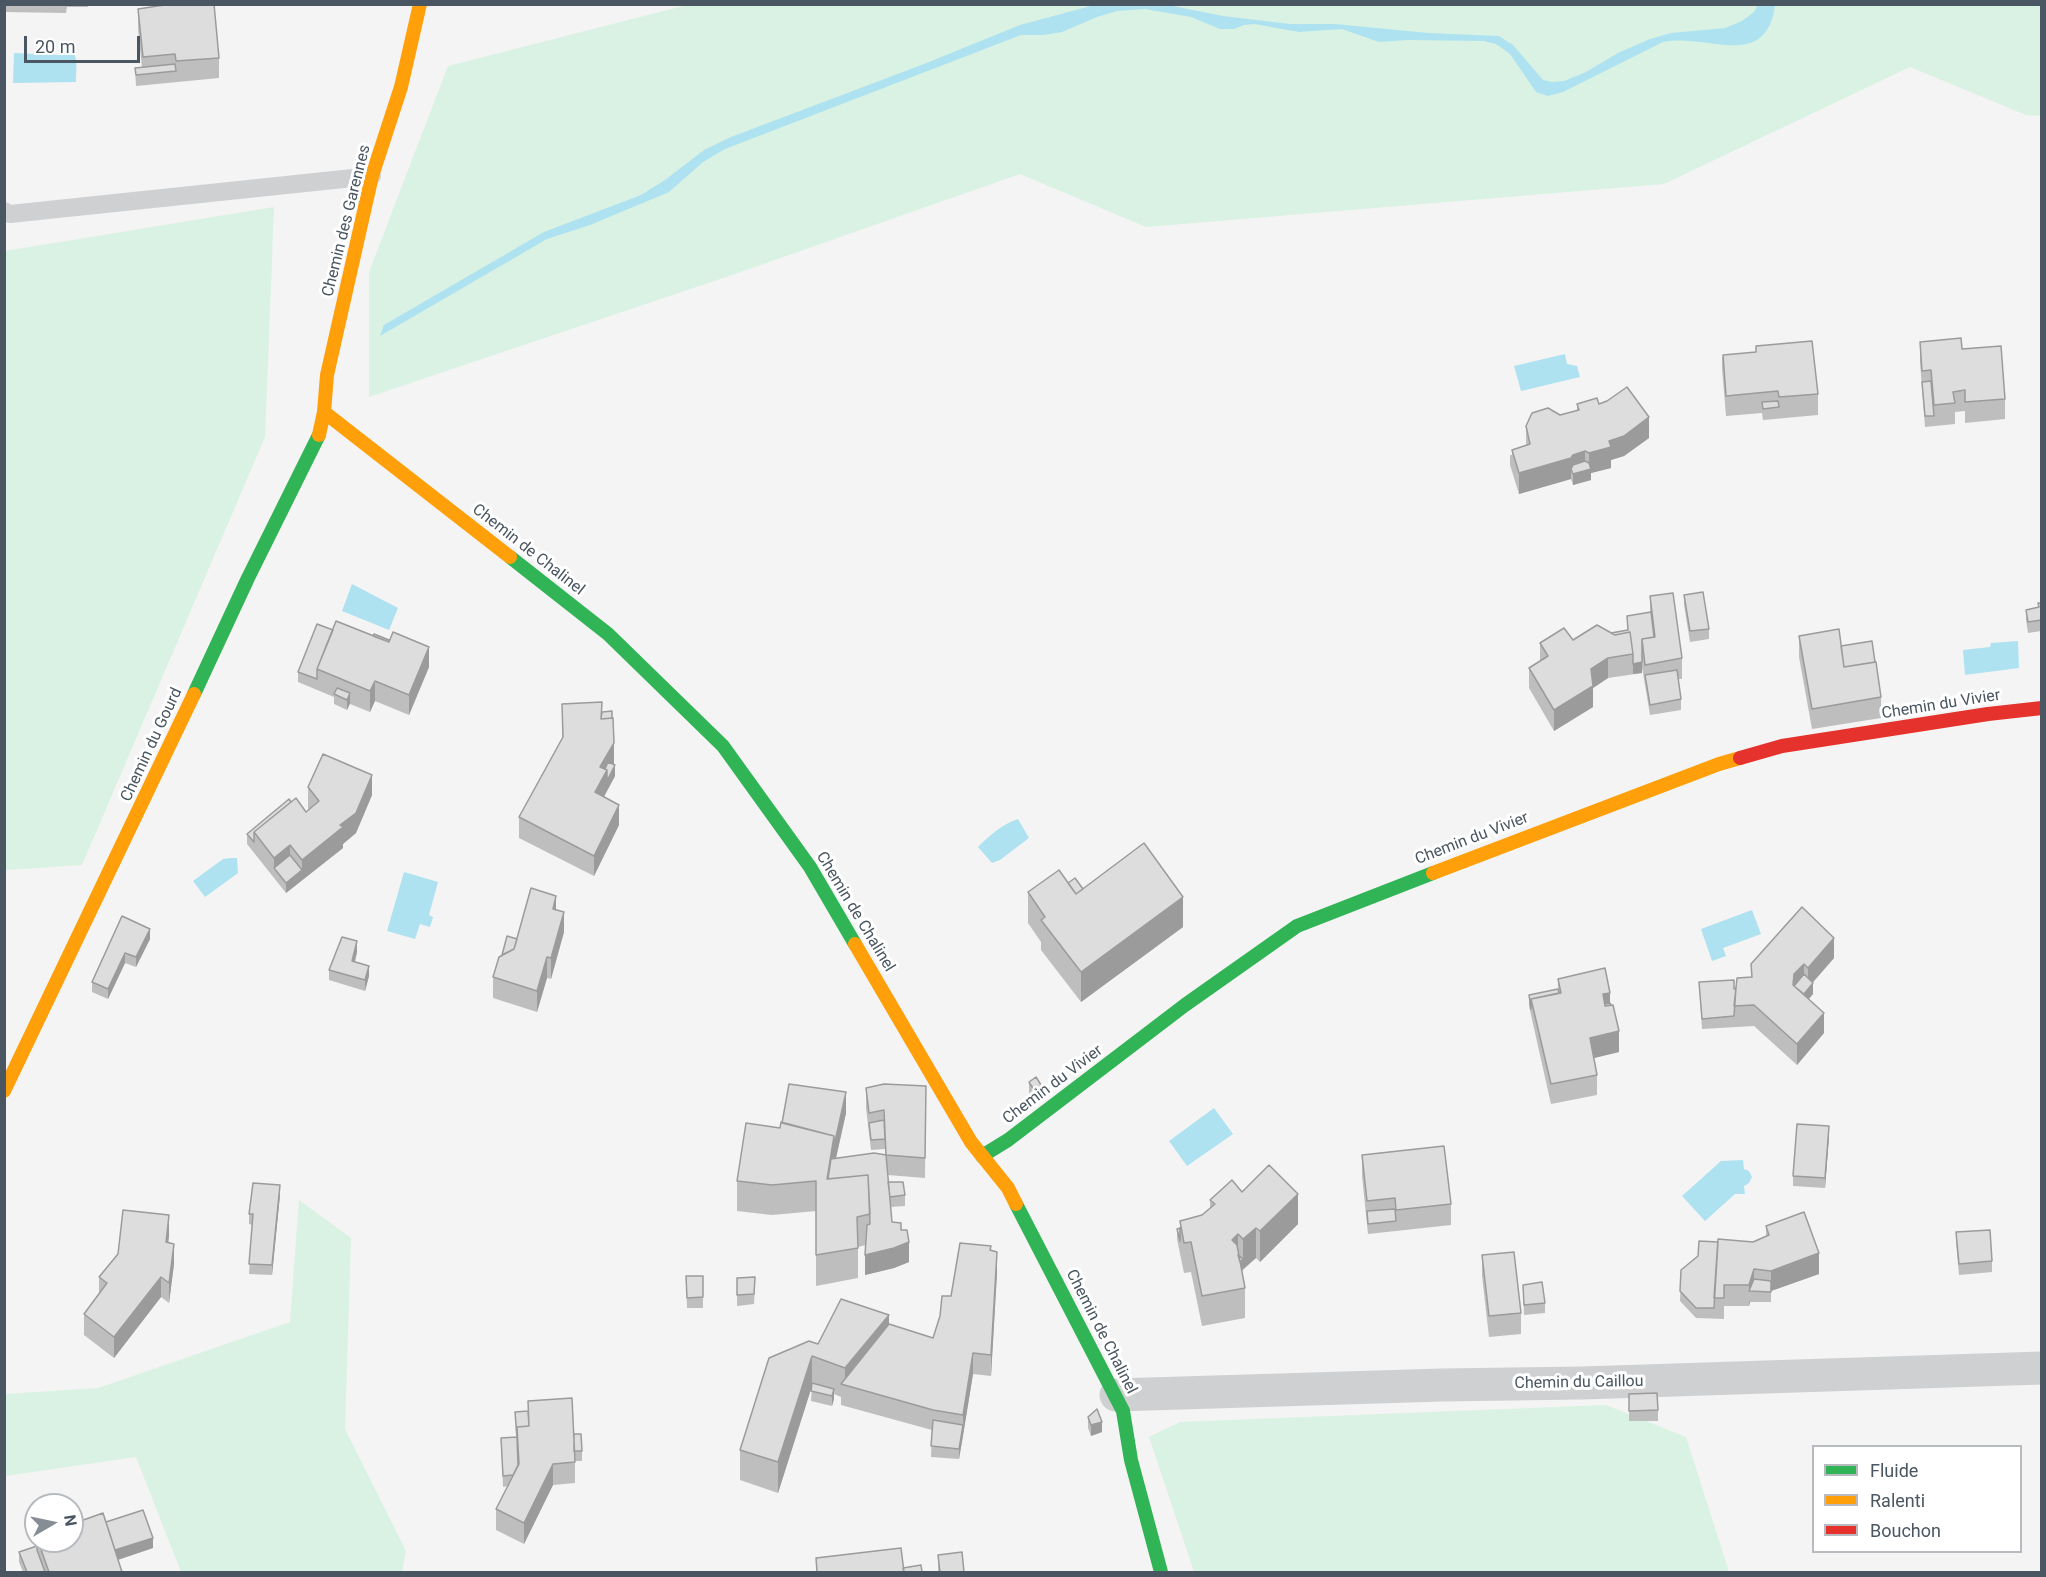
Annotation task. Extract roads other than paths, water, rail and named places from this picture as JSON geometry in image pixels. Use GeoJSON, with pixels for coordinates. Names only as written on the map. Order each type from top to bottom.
{"type":"FeatureCollection","features":[{"type":"Feature","properties":{"kind":"street","name":"Chemin des Garennes"},"geometry":{"type":"LineString","coordinates":[[324,412],[327,375],[372,176],[401,87],[420,4]]}},
{"type":"Feature","properties":{"kind":"street","name":"Chemin du Gourd"},"geometry":{"type":"LineString","coordinates":[[4,1091],[159,771],[248,578],[318,438],[324,412]]}},
{"type":"Feature","properties":{"kind":"street","name":"Chemin de Chalinel"},"geometry":{"type":"LineString","coordinates":[[324,412],[608,634],[723,746],[810,867],[971,1142],[1008,1188],[1123,1411],[1131,1460],[1161,1572]]}},
{"type":"Feature","properties":{"kind":"street","name":"Chemin du Vivier"},"geometry":{"type":"LineString","coordinates":[[982,1156],[1008,1140],[1228,974],[1297,926],[1719,764],[1782,746],[1988,714],[2042,708]]}},
{"type":"Feature","properties":{"kind":"street","name":"Chemin du Caillou"},"geometry":{"type":"LineString","coordinates":[[1116,1395],[2042,1368]]}},
{"type":"Feature","properties":{"kind":"lane"},"geometry":{"type":"LineString","coordinates":[[4,212],[10,214],[372,176]]}},
{"type":"Feature","properties":{"kind":"water"},"geometry":{"type":"Polygon","coordinates":[[[1098,4],[1168,5],[1223,16],[1290,24],[1335,24],[1428,33],[1499,36],[1513,45],[1543,80],[1552,82],[1564,81],[1586,72],[1618,53],[1650,39],[1671,33],[1725,28],[1742,21],[1754,12],[1758,5],[1775,5],[1769,25],[1760,38],[1747,44],[1663,42],[1563,92],[1548,96],[1536,92],[1510,54],[1496,44],[1484,41],[1379,42],[1342,29],[1299,32],[1254,24],[1234,29],[1220,29],[1191,17],[1145,9],[1117,11],[1062,32],[1021,35],[725,149],[703,162],[669,192],[590,225],[547,239],[380,336],[384,325],[544,232],[641,195],[704,150],[731,137],[1020,25],[1098,4]]]}},
{"type":"Feature","properties":{"kind":"water"},"geometry":{"type":"Polygon","coordinates":[[[64,45],[69,47],[75,55],[76,82],[13,83],[14,53],[59,55],[64,45]]]}},
{"type":"Feature","properties":{"kind":"water"},"geometry":{"type":"Polygon","coordinates":[[[1565,354],[1567,364],[1577,366],[1580,377],[1521,391],[1514,366],[1565,354]]]}},
{"type":"Feature","properties":{"kind":"water"},"geometry":{"type":"Polygon","coordinates":[[[352,584],[398,608],[389,630],[342,611],[352,584]]]}},
{"type":"Feature","properties":{"kind":"water"},"geometry":{"type":"Polygon","coordinates":[[[2018,641],[2019,668],[1965,675],[1963,650],[1990,647],[1991,643],[2018,641]]]}},
{"type":"Feature","properties":{"kind":"water"},"geometry":{"type":"Polygon","coordinates":[[[1018,819],[1029,838],[1000,860],[992,863],[978,847],[1001,827],[1018,819]]]}},
{"type":"Feature","properties":{"kind":"water"},"geometry":{"type":"Polygon","coordinates":[[[237,858],[238,873],[205,897],[193,881],[223,859],[237,858]]]}},
{"type":"Feature","properties":{"kind":"water"},"geometry":{"type":"Polygon","coordinates":[[[404,872],[438,882],[429,915],[433,917],[430,927],[420,924],[415,939],[387,931],[404,872]]]}},
{"type":"Feature","properties":{"kind":"water"},"geometry":{"type":"Polygon","coordinates":[[[1752,910],[1761,934],[1723,948],[1726,956],[1712,961],[1701,929],[1752,910]]]}},
{"type":"Feature","properties":{"kind":"water"},"geometry":{"type":"Polygon","coordinates":[[[1214,1108],[1233,1134],[1187,1166],[1169,1141],[1214,1108]]]}},
{"type":"Feature","properties":{"kind":"water"},"geometry":{"type":"Polygon","coordinates":[[[1743,1160],[1744,1169],[1749,1171],[1752,1177],[1744,1186],[1745,1194],[1735,1194],[1705,1221],[1682,1196],[1721,1161],[1743,1160]]]}}]}
